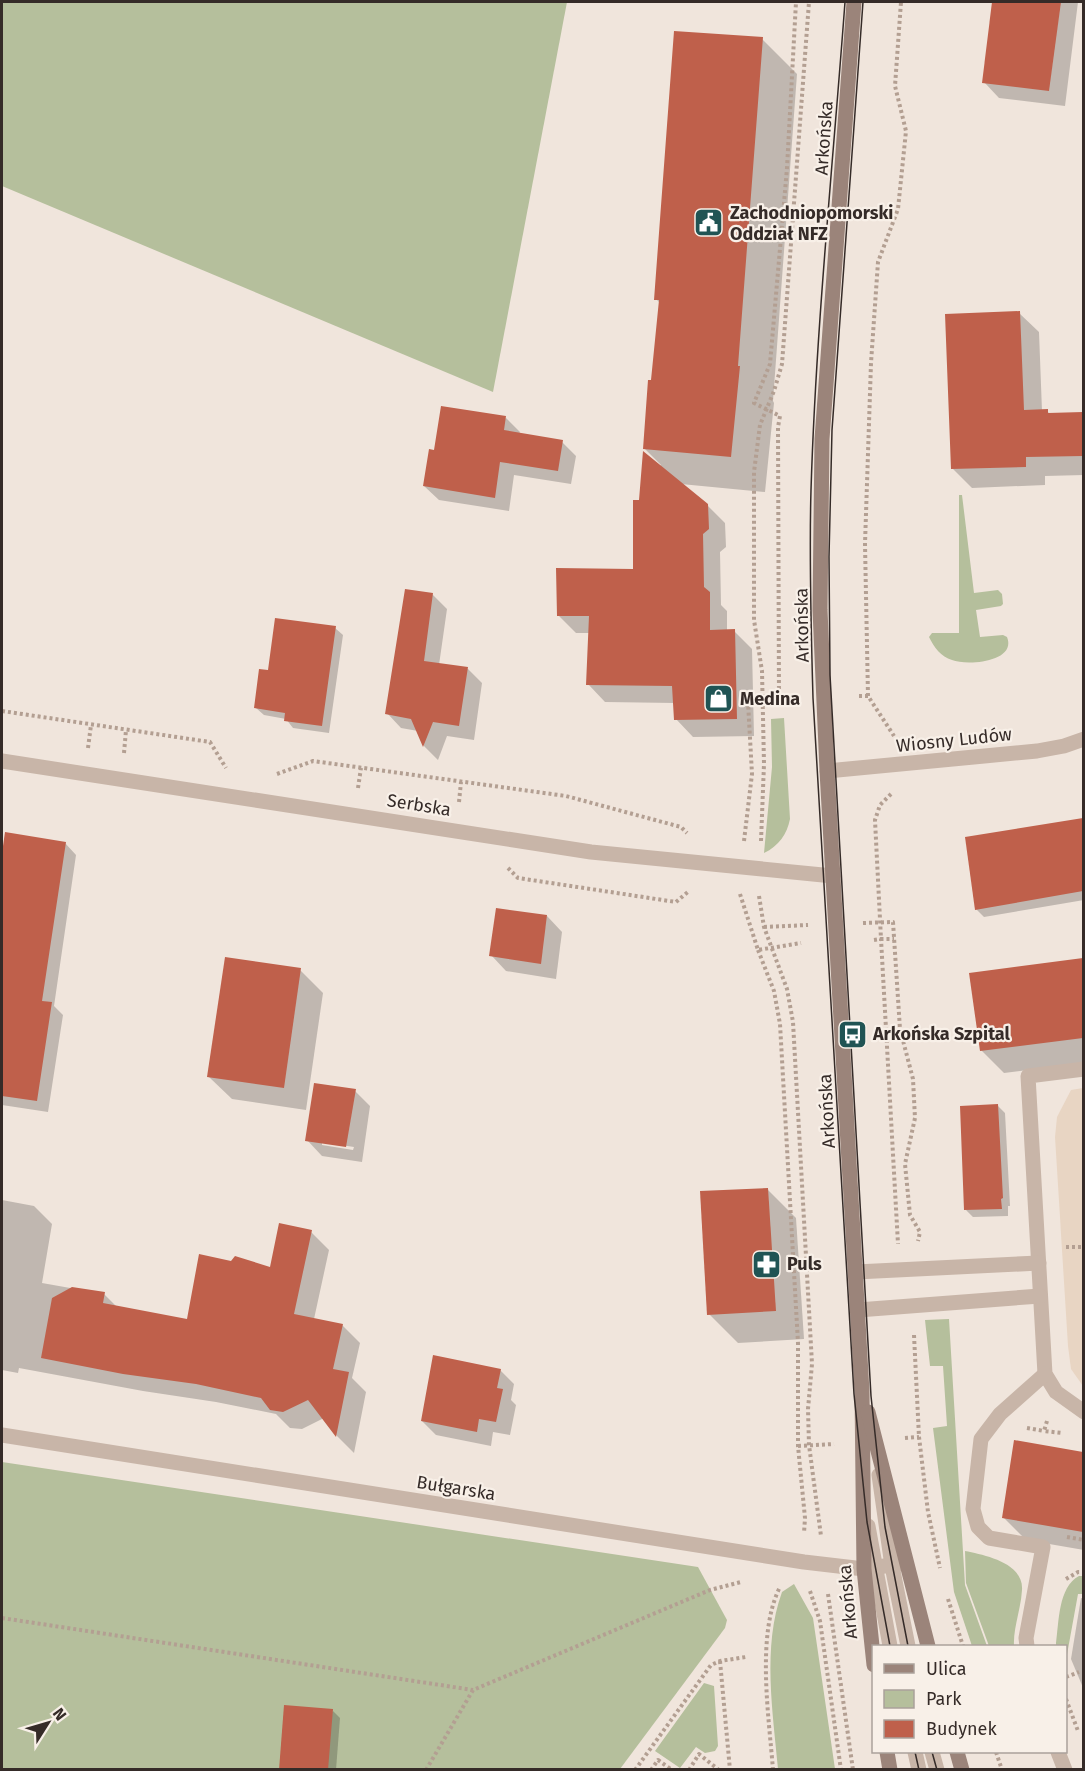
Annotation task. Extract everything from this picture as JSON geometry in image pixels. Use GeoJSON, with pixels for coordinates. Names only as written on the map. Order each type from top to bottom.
{"type":"FeatureCollection","features":[{"type":"Feature","properties":{"kind":"street","name":"Arkońska"},"geometry":{"type":"LineString","coordinates":[[854,2],[822,439],[820,600],[827,771],[858,1310],[862,1392],[862,1479],[872,1645]]}},
{"type":"Feature","properties":{"kind":"street","name":"Wiosny Ludów"},"geometry":{"type":"LineString","coordinates":[[827,771],[1037,751],[1064,746],[1083,739]]}},
{"type":"Feature","properties":{"kind":"street","name":"Serbska"},"geometry":{"type":"LineString","coordinates":[[2,761],[591,852],[833,876]]}},
{"type":"Feature","properties":{"kind":"street"},"geometry":{"type":"LineString","coordinates":[[1083,1069],[1028,1076],[1045,1374],[1056,1392],[1083,1412]]}},
{"type":"Feature","properties":{"kind":"street"},"geometry":{"type":"LineString","coordinates":[[855,1272],[1039,1263]]}},
{"type":"Feature","properties":{"kind":"street"},"geometry":{"type":"LineString","coordinates":[[858,1310],[1040,1296]]}},
{"type":"Feature","properties":{"kind":"street"},"geometry":{"type":"LineString","coordinates":[[1027,1645],[1026,1638],[1043,1547],[989,1538],[978,1527],[973,1509],[981,1439],[1000,1414],[1045,1374]]}},
{"type":"Feature","properties":{"kind":"street","name":"Arkońska"},"geometry":{"type":"LineString","coordinates":[[862,1392],[876,1444],[898,1565],[927,1645]]}},
{"type":"Feature","properties":{"kind":"street","name":"Bułgarska"},"geometry":{"type":"LineString","coordinates":[[2,1435],[804,1563],[869,1569],[898,1565]]}},
{"type":"Feature","properties":{"kind":"street"},"geometry":{"type":"LineString","coordinates":[[898,1565],[908,1645]]}},
{"type":"Feature","properties":{"kind":"street"},"geometry":{"type":"LineString","coordinates":[[869,1569],[889,1645]]}},
{"type":"Feature","properties":{"kind":"street"},"geometry":{"type":"LineString","coordinates":[[887,1753],[890,1770]]}},
{"type":"Feature","properties":{"kind":"street"},"geometry":{"type":"LineString","coordinates":[[915,1753],[919,1770]]}},
{"type":"Feature","properties":{"kind":"street"},"geometry":{"type":"LineString","coordinates":[[932,1753],[937,1770]]}},
{"type":"Feature","properties":{"kind":"street"},"geometry":{"type":"LineString","coordinates":[[957,1753],[962,1770]]}},
{"type":"Feature","properties":{"kind":"street"},"geometry":{"type":"LineString","coordinates":[[1058,1753],[1065,1770]]}},
{"type":"Feature","properties":{"kind":"path"},"geometry":{"type":"LineString","coordinates":[[779,700],[780,416],[754,403],[770,363],[787,168],[796,2]]}},
{"type":"Feature","properties":{"kind":"path"},"geometry":{"type":"LineString","coordinates":[[760,846],[764,764],[763,701],[762,671],[754,620],[754,472],[760,425],[782,364],[809,2]]}},
{"type":"Feature","properties":{"kind":"path"},"geometry":{"type":"LineString","coordinates":[[894,740],[893,732],[868,696],[866,544],[871,363],[878,262],[898,209],[906,131],[895,86],[901,2]]}},
{"type":"Feature","properties":{"kind":"path"},"geometry":{"type":"LineString","coordinates":[[859,696],[868,696]]}},
{"type":"Feature","properties":{"kind":"path"},"geometry":{"type":"LineString","coordinates":[[744,845],[752,774],[748,702],[787,700]]}},
{"type":"Feature","properties":{"kind":"path"},"geometry":{"type":"LineString","coordinates":[[2,711],[210,742],[227,769]]}},
{"type":"Feature","properties":{"kind":"path"},"geometry":{"type":"LineString","coordinates":[[270,777],[313,762],[372,769],[566,796],[681,827],[688,834]]}},
{"type":"Feature","properties":{"kind":"path"},"geometry":{"type":"LineString","coordinates":[[894,792],[880,805],[875,820],[881,939],[905,1270]]}},
{"type":"Feature","properties":{"kind":"path"},"geometry":{"type":"LineString","coordinates":[[739,889],[758,950],[774,991],[780,1024],[798,1342],[797,1418],[805,1518],[804,1563],[807,1581],[820,1621],[841,1770]]}},
{"type":"Feature","properties":{"kind":"path"},"geometry":{"type":"LineString","coordinates":[[759,893],[764,927],[786,989],[793,1022],[812,1364],[808,1410],[809,1446],[853,1770]]}},
{"type":"Feature","properties":{"kind":"path"},"geometry":{"type":"LineString","coordinates":[[873,923],[893,922],[900,1029],[913,1078],[915,1118],[905,1164],[910,1215],[920,1232],[905,1270]]}},
{"type":"Feature","properties":{"kind":"path"},"geometry":{"type":"LineString","coordinates":[[764,927],[800,925]]}},
{"type":"Feature","properties":{"kind":"path"},"geometry":{"type":"LineString","coordinates":[[874,940],[894,939]]}},
{"type":"Feature","properties":{"kind":"path"},"geometry":{"type":"LineString","coordinates":[[758,950],[801,943]]}},
{"type":"Feature","properties":{"kind":"path"},"geometry":{"type":"LineString","coordinates":[[912,1307],[919,1437],[928,1512],[942,1577]]}},
{"type":"Feature","properties":{"kind":"path"},"geometry":{"type":"LineString","coordinates":[[1016,1426],[1044,1431]]}},
{"type":"Feature","properties":{"kind":"path"},"geometry":{"type":"LineString","coordinates":[[1061,1536],[1083,1540]]}},
{"type":"Feature","properties":{"kind":"path"},"geometry":{"type":"LineString","coordinates":[[773,1770],[767,1700],[767,1657],[772,1602],[780,1586],[792,1580],[807,1581]]}},
{"type":"Feature","properties":{"kind":"path"},"geometry":{"type":"LineString","coordinates":[[2,1618],[473,1690],[710,1590],[742,1581]]}},
{"type":"Feature","properties":{"kind":"path"},"geometry":{"type":"LineString","coordinates":[[948,1598],[962,1645]]}},
{"type":"Feature","properties":{"kind":"path"},"geometry":{"type":"LineString","coordinates":[[635,1770],[711,1665],[720,1661],[746,1657]]}},
{"type":"Feature","properties":{"kind":"path"},"geometry":{"type":"LineString","coordinates":[[720,1661],[730,1770]]}},
{"type":"Feature","properties":{"kind":"path"},"geometry":{"type":"LineString","coordinates":[[1067,1676],[1079,1672]]}},
{"type":"Feature","properties":{"kind":"path"},"geometry":{"type":"LineString","coordinates":[[426,1770],[473,1690]]}},
{"type":"Feature","properties":{"kind":"path"},"geometry":{"type":"LineString","coordinates":[[1067,1704],[1081,1739]]}},
{"type":"Feature","properties":{"kind":"path"},"geometry":{"type":"LineString","coordinates":[[996,1753],[1002,1770]]}},
{"type":"Feature","properties":{"kind":"path"},"geometry":{"type":"LineString","coordinates":[[689,1770],[699,1754],[719,1770]]}},
{"type":"Feature","properties":{"kind":"path"},"geometry":{"type":"LineString","coordinates":[[651,1770],[658,1760],[672,1770]]}},
{"type":"Feature","properties":{"kind":"green space"},"geometry":{"type":"Polygon","coordinates":[[[2,2],[567,2],[493,392],[2,186],[2,2]]]}},
{"type":"Feature","properties":{"kind":"green space"},"geometry":{"type":"Polygon","coordinates":[[[959,495],[962,495],[974,593],[998,590],[1002,594],[1003,604],[1001,606],[976,610],[980,637],[1003,635],[1007,637],[1008,645],[1005,652],[998,657],[979,662],[959,662],[944,657],[929,637],[932,633],[959,633],[959,495]]]}},
{"type":"Feature","properties":{"kind":"green space"},"geometry":{"type":"Polygon","coordinates":[[[784,718],[790,819],[782,839],[764,853],[772,767],[771,719],[784,718]]]}},
{"type":"Feature","properties":{"kind":"green space"},"geometry":{"type":"Polygon","coordinates":[[[949,1319],[965,1585],[987,1645],[972,1645],[954,1592],[933,1428],[947,1426],[943,1366],[930,1366],[925,1320],[949,1319]]]}},
{"type":"Feature","properties":{"kind":"green space"},"geometry":{"type":"Polygon","coordinates":[[[2,1462],[698,1567],[727,1620],[725,1628],[620,1769],[2,1769],[2,1462]]]}},
{"type":"Feature","properties":{"kind":"green space"},"geometry":{"type":"Polygon","coordinates":[[[965,1551],[1002,1562],[1017,1573],[1022,1590],[1014,1645],[989,1645],[966,1583],[965,1551]]]}},
{"type":"Feature","properties":{"kind":"green space"},"geometry":{"type":"Polygon","coordinates":[[[1083,1576],[1083,1594],[1078,1594],[1067,1654],[1067,1645],[1056,1645],[1063,1597],[1072,1581],[1083,1576]]]}},
{"type":"Feature","properties":{"kind":"green space"},"geometry":{"type":"Polygon","coordinates":[[[794,1584],[813,1618],[835,1769],[778,1769],[771,1680],[772,1635],[782,1592],[794,1584]]]}},
{"type":"Feature","properties":{"kind":"green space"},"geometry":{"type":"Polygon","coordinates":[[[704,1683],[714,1686],[718,1746],[715,1751],[705,1753],[696,1747],[680,1768],[655,1751],[704,1683]]]}},
{"type":"Feature","properties":{"kind":"shaded area"},"geometry":{"type":"Polygon","coordinates":[[[1084,1088],[1083,1386],[1071,1369],[1068,1346],[1055,1137],[1057,1117],[1071,1090],[1084,1088]]]}},
{"type":"Feature","properties":{"kind":"building"},"geometry":{"type":"Polygon","coordinates":[[[992,2],[1061,2],[1049,91],[982,83],[992,2]]]}},
{"type":"Feature","properties":{"kind":"building"},"geometry":{"type":"Polygon","coordinates":[[[674,31],[763,37],[738,366],[740,366],[731,457],[643,449],[648,380],[651,380],[659,300],[654,300],[674,31]]]}},
{"type":"Feature","properties":{"kind":"building"},"geometry":{"type":"Polygon","coordinates":[[[1020,311],[1024,410],[1048,409],[1048,413],[1083,412],[1083,456],[1026,457],[1026,467],[951,469],[945,314],[1020,311]]]}},
{"type":"Feature","properties":{"kind":"building"},"geometry":{"type":"Polygon","coordinates":[[[441,406],[506,416],[504,430],[563,440],[558,471],[500,462],[495,498],[423,486],[429,449],[434,450],[441,406]]]}},
{"type":"Feature","properties":{"kind":"building"},"geometry":{"type":"Polygon","coordinates":[[[643,451],[708,504],[709,529],[703,534],[704,587],[710,592],[710,630],[735,629],[737,719],[674,720],[672,686],[586,685],[589,616],[557,616],[556,568],[633,569],[633,500],[639,500],[643,451]]]}},
{"type":"Feature","properties":{"kind":"building"},"geometry":{"type":"Polygon","coordinates":[[[405,589],[433,593],[424,661],[468,667],[459,726],[433,722],[423,747],[411,719],[385,714],[405,589]]]}},
{"type":"Feature","properties":{"kind":"building"},"geometry":{"type":"Polygon","coordinates":[[[275,618],[336,626],[322,726],[284,721],[285,713],[254,708],[259,669],[268,670],[275,618]]]}},
{"type":"Feature","properties":{"kind":"building"},"geometry":{"type":"Polygon","coordinates":[[[1083,818],[1083,891],[975,910],[965,837],[1083,818]]]}},
{"type":"Feature","properties":{"kind":"building"},"geometry":{"type":"Polygon","coordinates":[[[5,832],[66,842],[42,1001],[52,1002],[37,1101],[2,1096],[2,853],[5,832]]]}},
{"type":"Feature","properties":{"kind":"building"},"geometry":{"type":"Polygon","coordinates":[[[496,908],[547,915],[541,964],[489,956],[496,908]]]}},
{"type":"Feature","properties":{"kind":"building"},"geometry":{"type":"Polygon","coordinates":[[[225,957],[301,968],[284,1088],[207,1077],[225,957]]]}},
{"type":"Feature","properties":{"kind":"building"},"geometry":{"type":"Polygon","coordinates":[[[1083,958],[1083,1038],[980,1051],[969,973],[1083,958]]]}},
{"type":"Feature","properties":{"kind":"building"},"geometry":{"type":"Polygon","coordinates":[[[314,1083],[356,1089],[346,1147],[305,1141],[314,1083]]]}},
{"type":"Feature","properties":{"kind":"building"},"geometry":{"type":"Polygon","coordinates":[[[998,1104],[1002,1209],[964,1210],[960,1106],[998,1104]]]}},
{"type":"Feature","properties":{"kind":"building"},"geometry":{"type":"Polygon","coordinates":[[[768,1188],[776,1311],[707,1315],[700,1191],[768,1188]]]}},
{"type":"Feature","properties":{"kind":"building"},"geometry":{"type":"Polygon","coordinates":[[[279,1223],[312,1230],[294,1314],[343,1324],[333,1369],[349,1372],[336,1437],[308,1400],[283,1412],[270,1410],[261,1398],[196,1384],[123,1374],[41,1358],[52,1298],[72,1287],[105,1292],[103,1303],[187,1319],[199,1254],[231,1261],[235,1256],[270,1267],[279,1223]]]}},
{"type":"Feature","properties":{"kind":"building"},"geometry":{"type":"Polygon","coordinates":[[[433,1355],[501,1369],[497,1388],[503,1389],[496,1422],[479,1419],[477,1432],[421,1421],[433,1355]]]}},
{"type":"Feature","properties":{"kind":"building"},"geometry":{"type":"Polygon","coordinates":[[[1014,1440],[1083,1452],[1083,1532],[1002,1518],[1014,1440]]]}},
{"type":"Feature","properties":{"kind":"building"},"geometry":{"type":"Polygon","coordinates":[[[284,1705],[333,1709],[328,1770],[279,1770],[284,1705]]]}},
{"type":"Feature","properties":{"kind":"tram line"},"geometry":{"type":"LineString","coordinates":[[845,2],[813,429],[810,542],[812,672],[854,1394],[867,1522],[890,1645]]}},
{"type":"Feature","properties":{"kind":"tram line"},"geometry":{"type":"LineString","coordinates":[[863,2],[832,430],[829,557],[830,675],[871,1396],[885,1527],[908,1645]]}},
{"type":"Feature","properties":{"kind":"tram line"},"geometry":{"type":"LineString","coordinates":[[915,1753],[919,1770]]}},
{"type":"Feature","properties":{"kind":"tram line"},"geometry":{"type":"LineString","coordinates":[[932,1753],[937,1770]]}},
{"type":"Feature","properties":{"kind":"place","name":"Zachodniopomorski Oddział NFZ"},"geometry":{"type":"Point","coordinates":[709,223]}},
{"type":"Feature","properties":{"kind":"place","name":"Medina"},"geometry":{"type":"Point","coordinates":[719,699]}},
{"type":"Feature","properties":{"kind":"place","name":"Arkońska Szpital"},"geometry":{"type":"Point","coordinates":[852,1034]}},
{"type":"Feature","properties":{"kind":"place","name":"Puls"},"geometry":{"type":"Point","coordinates":[766,1264]}}]}
